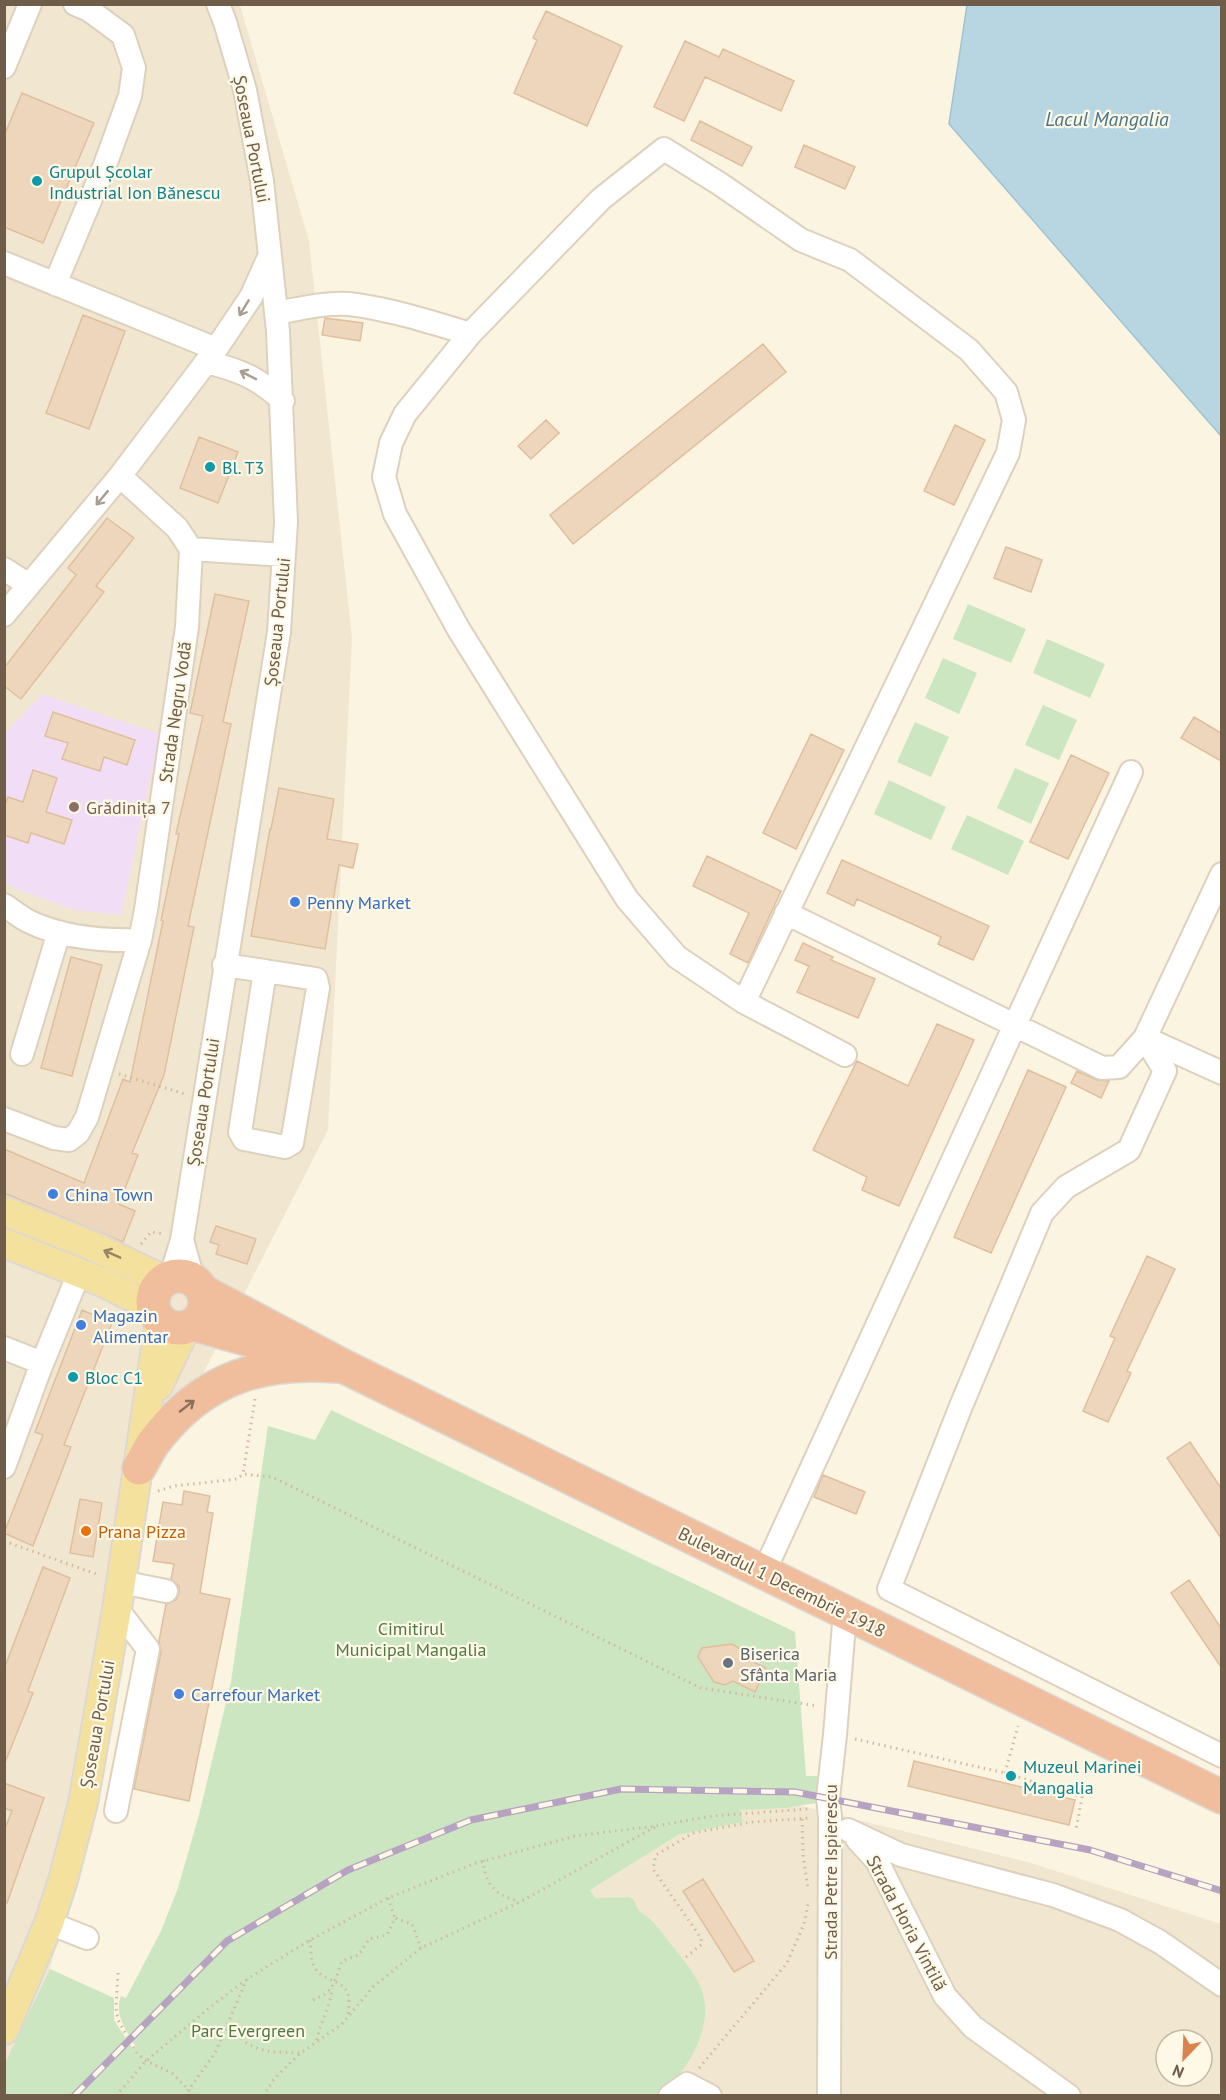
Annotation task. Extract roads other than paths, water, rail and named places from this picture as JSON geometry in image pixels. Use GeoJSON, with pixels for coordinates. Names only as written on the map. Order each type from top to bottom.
{"type":"FeatureCollection","features":[{"type":"Feature","properties":{"kind":"highway","name":"Bulevardul 1 Decembrie 1918"},"geometry":{"type":"LineString","coordinates":[[178,1301],[343,1366],[1221,1797]]}},
{"type":"Feature","properties":{"kind":"highway"},"geometry":{"type":"LineString","coordinates":[[139,1468],[156,1438],[180,1412],[207,1391],[239,1375],[259,1369],[309,1364],[343,1366]]}},
{"type":"Feature","properties":{"kind":"main road","name":"Bulevardul 1 Decembrie 1918"},"geometry":{"type":"LineString","coordinates":[[4,1211],[93,1246],[178,1301]]}},
{"type":"Feature","properties":{"kind":"main road","name":"Bulevardul 1 Decembrie 1918"},"geometry":{"type":"LineString","coordinates":[[4,1243],[119,1290],[178,1301]]}},
{"type":"Feature","properties":{"kind":"main road","name":"Șoseaua Portului"},"geometry":{"type":"LineString","coordinates":[[4,2030],[63,1880],[83,1803],[119,1596],[148,1407],[178,1301]]}},
{"type":"Feature","properties":{"kind":"street"},"geometry":{"type":"LineString","coordinates":[[4,67],[30,4]]}},
{"type":"Feature","properties":{"kind":"street"},"geometry":{"type":"LineString","coordinates":[[55,284],[105,165],[130,96],[134,68],[123,35],[89,10],[75,4]]}},
{"type":"Feature","properties":{"kind":"street","name":"Șoseaua Portului"},"geometry":{"type":"LineString","coordinates":[[178,1301],[182,1240],[224,965],[279,632],[286,522],[283,401],[262,181],[245,90],[218,4]]}},
{"type":"Feature","properties":{"kind":"street"},"geometry":{"type":"LineString","coordinates":[[744,1002],[1008,453],[1014,420],[1006,392],[969,350],[850,260],[801,240],[720,184],[664,149],[601,199],[470,334],[405,414],[391,443],[384,477],[395,514],[459,630],[627,899],[677,957],[744,1002],[845,1055]]}},
{"type":"Feature","properties":{"kind":"street"},"geometry":{"type":"LineString","coordinates":[[4,615],[120,476],[212,356],[250,297],[270,256]]}},
{"type":"Feature","properties":{"kind":"street"},"geometry":{"type":"LineString","coordinates":[[4,263],[212,356],[263,383],[283,401]]}},
{"type":"Feature","properties":{"kind":"street"},"geometry":{"type":"LineString","coordinates":[[276,313],[313,306],[348,304],[422,320],[470,334]]}},
{"type":"Feature","properties":{"kind":"street"},"geometry":{"type":"LineString","coordinates":[[120,476],[177,528],[191,549],[284,555]]}},
{"type":"Feature","properties":{"kind":"street","name":"Strada Negru Vodă"},"geometry":{"type":"LineString","coordinates":[[4,1119],[54,1138],[69,1140],[78,1133],[87,1117],[140,940],[148,898],[187,627],[191,549]]}},
{"type":"Feature","properties":{"kind":"street"},"geometry":{"type":"LineString","coordinates":[[4,569],[29,585]]}},
{"type":"Feature","properties":{"kind":"street"},"geometry":{"type":"LineString","coordinates":[[764,1572],[1131,772]]}},
{"type":"Feature","properties":{"kind":"street"},"geometry":{"type":"LineString","coordinates":[[786,913],[1102,1068],[1119,1067],[1145,1038],[1221,874]]}},
{"type":"Feature","properties":{"kind":"street"},"geometry":{"type":"LineString","coordinates":[[4,905],[29,921],[59,932],[111,941],[140,940]]}},
{"type":"Feature","properties":{"kind":"street"},"geometry":{"type":"LineString","coordinates":[[22,1054],[59,932]]}},
{"type":"Feature","properties":{"kind":"street"},"geometry":{"type":"LineString","coordinates":[[224,965],[265,971],[316,979],[318,988],[292,1143],[285,1147],[244,1139],[240,1132],[265,971]]}},
{"type":"Feature","properties":{"kind":"street"},"geometry":{"type":"LineString","coordinates":[[1145,1038],[1221,1073]]}},
{"type":"Feature","properties":{"kind":"street"},"geometry":{"type":"LineString","coordinates":[[1145,1038],[1165,1071],[1129,1150],[1066,1187],[1042,1214],[961,1406],[889,1589],[1221,1756]]}},
{"type":"Feature","properties":{"kind":"street"},"geometry":{"type":"LineString","coordinates":[[4,1467],[42,1363],[79,1273]]}},
{"type":"Feature","properties":{"kind":"street"},"geometry":{"type":"LineString","coordinates":[[4,1348],[42,1363]]}},
{"type":"Feature","properties":{"kind":"street"},"geometry":{"type":"LineString","coordinates":[[83,1803],[124,1813],[148,1649],[119,1596],[166,1591]]}},
{"type":"Feature","properties":{"kind":"street","name":"Strada Petre Ispierescu"},"geometry":{"type":"LineString","coordinates":[[829,2096],[830,1817],[828,1798],[845,1612]]}},
{"type":"Feature","properties":{"kind":"street","name":"Strada Horia Vintilă"},"geometry":{"type":"LineString","coordinates":[[830,1817],[848,1830],[877,1861],[945,1996],[973,2027],[1069,2096]]}},
{"type":"Feature","properties":{"kind":"street"},"geometry":{"type":"LineString","coordinates":[[848,1830],[901,1855],[1053,1895],[1120,1920],[1160,1942],[1221,1985]]}},
{"type":"Feature","properties":{"kind":"street"},"geometry":{"type":"LineString","coordinates":[[48,1923],[87,1938]]}},
{"type":"Feature","properties":{"kind":"street"},"geometry":{"type":"LineString","coordinates":[[679,2090],[710,2096]]}},
{"type":"Feature","properties":{"kind":"water","name":"Lacul Mangalia"},"geometry":{"type":"Polygon","coordinates":[[[967,5],[1221,5],[1221,436],[949,124],[967,5]]]}},
{"type":"Feature","properties":{"kind":"railway"},"geometry":{"type":"LineString","coordinates":[[74,2096],[227,1941],[348,1870],[471,1820],[621,1789],[795,1792],[1090,1850],[1222,1891]]}},
{"type":"Feature","properties":{"kind":"place","name":"Grupul Școlar Industrial Ion Bănescu"},"geometry":{"type":"Point","coordinates":[37,181]}},
{"type":"Feature","properties":{"kind":"place","name":"Bl. T3"},"geometry":{"type":"Point","coordinates":[210,467]}},
{"type":"Feature","properties":{"kind":"place","name":"Grădinița 7"},"geometry":{"type":"Point","coordinates":[74,807]}},
{"type":"Feature","properties":{"kind":"place","name":"Penny Market"},"geometry":{"type":"Point","coordinates":[295,902]}},
{"type":"Feature","properties":{"kind":"place","name":"China Town"},"geometry":{"type":"Point","coordinates":[53,1194]}},
{"type":"Feature","properties":{"kind":"place","name":"Magazin Alimentar"},"geometry":{"type":"Point","coordinates":[81,1325]}},
{"type":"Feature","properties":{"kind":"place","name":"Bloc C1"},"geometry":{"type":"Point","coordinates":[73,1377]}},
{"type":"Feature","properties":{"kind":"place","name":"Prana Pizza"},"geometry":{"type":"Point","coordinates":[86,1531]}},
{"type":"Feature","properties":{"kind":"place","name":"Biserica Sfânta Maria"},"geometry":{"type":"Point","coordinates":[728,1663]}},
{"type":"Feature","properties":{"kind":"place","name":"Carrefour Market"},"geometry":{"type":"Point","coordinates":[179,1694]}},
{"type":"Feature","properties":{"kind":"place","name":"Muzeul Marinei Mangalia"},"geometry":{"type":"Point","coordinates":[1011,1776]}},
{"type":"Feature","properties":{"kind":"park label","name":"Cimitirul Municipal Mangalia"},"geometry":{"type":"Point","coordinates":[411,1638]}},
{"type":"Feature","properties":{"kind":"park label","name":"Parc Evergreen"},"geometry":{"type":"Point","coordinates":[248,2030]}}]}
